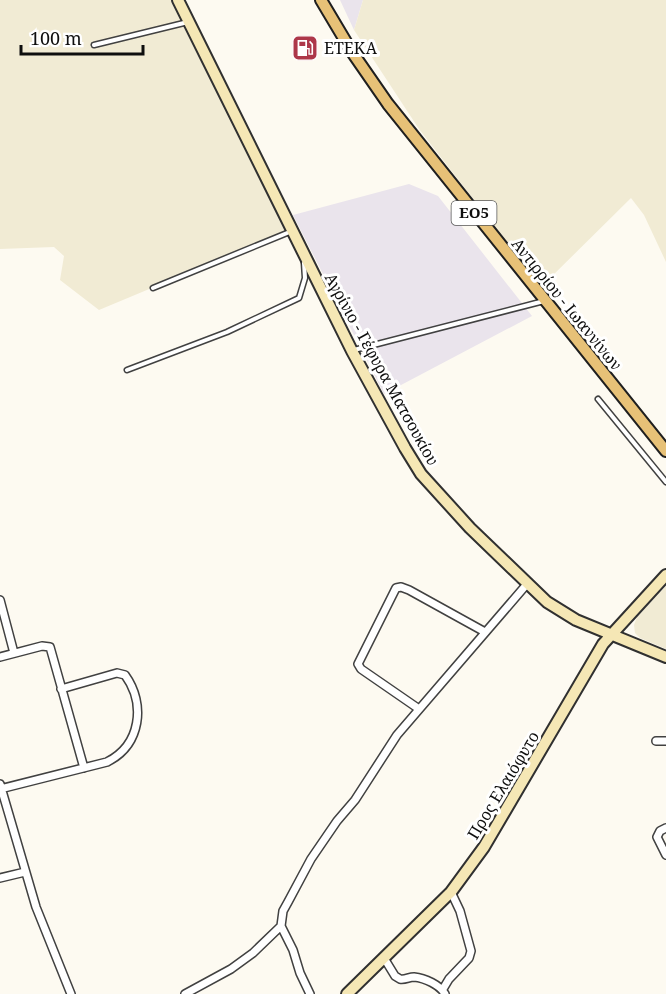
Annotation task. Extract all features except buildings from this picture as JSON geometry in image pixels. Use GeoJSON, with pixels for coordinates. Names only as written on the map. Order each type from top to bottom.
{"type":"FeatureCollection","features":[{"type":"Feature","properties":{"kind":"main road","name":"Αγρίνιο - Γέφυρα Ματσουκίου"},"geometry":{"type":"LineString","coordinates":[[178,0],[352,351],[405,448],[422,474],[441,498],[536,594],[568,616],[666,657]]}},
{"type":"Feature","properties":{"kind":"main road","name":"Αντιρρίου - Ιωαννίνων"},"geometry":{"type":"LineString","coordinates":[[321,0],[352,52],[388,104],[666,451]]}},
{"type":"Feature","properties":{"kind":"main road","name":"Προς Ελαιόφυτο"},"geometry":{"type":"LineString","coordinates":[[347,994],[451,892],[484,847],[597,654],[612,634],[666,575]]}},
{"type":"Feature","properties":{"kind":"street"},"geometry":{"type":"LineString","coordinates":[[310,994],[281,926],[283,911],[311,859],[337,821],[355,800],[384,753],[527,584]]}},
{"type":"Feature","properties":{"kind":"street"},"geometry":{"type":"LineString","coordinates":[[419,709],[361,669],[358,664],[396,588],[401,587],[485,632]]}},
{"type":"Feature","properties":{"kind":"street"},"geometry":{"type":"LineString","coordinates":[[0,600],[14,653]]}},
{"type":"Feature","properties":{"kind":"street"},"geometry":{"type":"LineString","coordinates":[[0,657],[42,646],[50,647],[84,768]]}},
{"type":"Feature","properties":{"kind":"street"},"geometry":{"type":"LineString","coordinates":[[61,689],[122,674],[127,678],[138,709],[134,734],[120,755],[107,762],[0,787],[49,942],[71,994]]}},
{"type":"Feature","properties":{"kind":"street"},"geometry":{"type":"LineString","coordinates":[[656,741],[666,741]]}},
{"type":"Feature","properties":{"kind":"street"},"geometry":{"type":"LineString","coordinates":[[666,828],[660,831],[657,837],[666,855]]}},
{"type":"Feature","properties":{"kind":"street"},"geometry":{"type":"LineString","coordinates":[[0,878],[25,872]]}},
{"type":"Feature","properties":{"kind":"street"},"geometry":{"type":"LineString","coordinates":[[384,958],[395,976],[400,979],[417,978],[434,984],[444,992],[449,979],[469,958],[471,951],[460,910],[451,892]]}},
{"type":"Feature","properties":{"kind":"street"},"geometry":{"type":"LineString","coordinates":[[185,994],[238,964],[281,926]]}},
{"type":"Feature","properties":{"kind":"lane"},"geometry":{"type":"LineString","coordinates":[[94,45],[188,22]]}},
{"type":"Feature","properties":{"kind":"lane"},"geometry":{"type":"LineString","coordinates":[[153,288],[293,231]]}},
{"type":"Feature","properties":{"kind":"lane"},"geometry":{"type":"LineString","coordinates":[[127,370],[208,339],[299,298],[305,278],[303,253]]}},
{"type":"Feature","properties":{"kind":"lane"},"geometry":{"type":"LineString","coordinates":[[352,351],[545,301]]}},
{"type":"Feature","properties":{"kind":"lane"},"geometry":{"type":"LineString","coordinates":[[598,399],[666,482]]}},
{"type":"Feature","properties":{"kind":"shaded area"},"geometry":{"type":"Polygon","coordinates":[[[0,0],[173,0],[288,231],[99,310],[60,280],[64,256],[54,247],[0,249],[0,0]]]}},
{"type":"Feature","properties":{"kind":"shaded area"},"geometry":{"type":"Polygon","coordinates":[[[340,0],[363,0],[354,30],[340,0]]]}},
{"type":"Feature","properties":{"kind":"shaded area"},"geometry":{"type":"Polygon","coordinates":[[[363,0],[666,0],[666,262],[644,215],[631,198],[541,287],[419,129],[354,30],[363,0]]]}},
{"type":"Feature","properties":{"kind":"shaded area"},"geometry":{"type":"Polygon","coordinates":[[[409,184],[438,196],[532,316],[384,394],[293,215],[409,184]]]}},
{"type":"Feature","properties":{"kind":"shaded area"},"geometry":{"type":"Polygon","coordinates":[[[666,586],[666,649],[640,638],[635,633],[634,625],[637,617],[666,586]]]}},
{"type":"Feature","properties":{"kind":"place","name":"ΕΤΕΚΑ"},"geometry":{"type":"Point","coordinates":[305,48]}}]}
